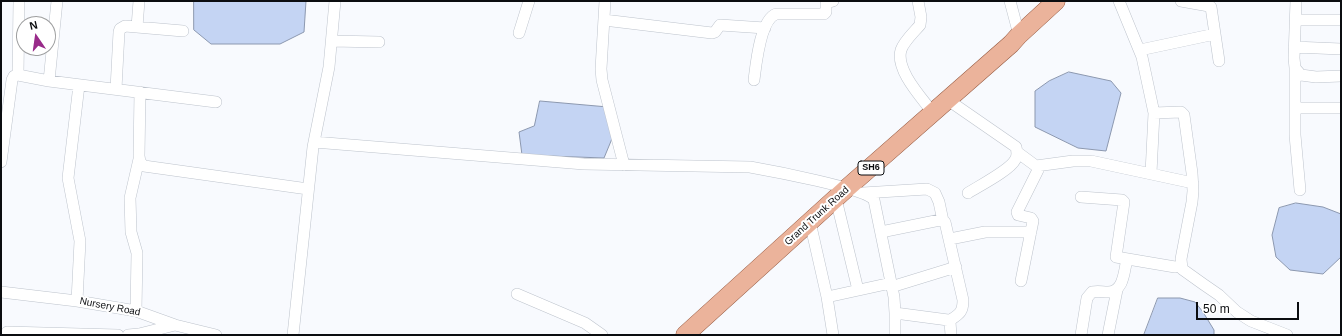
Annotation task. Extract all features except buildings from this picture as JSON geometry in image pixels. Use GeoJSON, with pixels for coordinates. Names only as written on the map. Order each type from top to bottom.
{"type":"FeatureCollection","features":[{"type":"Feature","properties":{"kind":"main road","name":"Grand Trunk Road"},"geometry":{"type":"LineString","coordinates":[[685,335],[810,222],[848,193],[1056,1]]}},
{"type":"Feature","properties":{"kind":"street"},"geometry":{"type":"LineString","coordinates":[[18,75],[19,1]]}},
{"type":"Feature","properties":{"kind":"street"},"geometry":{"type":"LineString","coordinates":[[49,81],[57,1]]}},
{"type":"Feature","properties":{"kind":"street"},"geometry":{"type":"LineString","coordinates":[[137,27],[139,1]]}},
{"type":"Feature","properties":{"kind":"street"},"geometry":{"type":"LineString","coordinates":[[293,335],[308,189],[314,142],[329,67],[335,1]]}},
{"type":"Feature","properties":{"kind":"street"},"geometry":{"type":"LineString","coordinates":[[519,33],[529,1]]}},
{"type":"Feature","properties":{"kind":"street"},"geometry":{"type":"LineString","coordinates":[[605,1],[601,69],[602,80],[624,165]]}},
{"type":"Feature","properties":{"kind":"street"},"geometry":{"type":"LineString","coordinates":[[754,80],[760,43],[764,28],[771,16],[776,14],[824,14],[826,12],[826,3],[833,1]]}},
{"type":"Feature","properties":{"kind":"street"},"geometry":{"type":"LineString","coordinates":[[918,1],[921,21],[920,25],[902,48],[902,70],[933,113]]}},
{"type":"Feature","properties":{"kind":"street"},"geometry":{"type":"LineString","coordinates":[[1010,1],[1019,35]]}},
{"type":"Feature","properties":{"kind":"street"},"geometry":{"type":"LineString","coordinates":[[1119,1],[1140,50],[1146,71],[1154,113],[1151,173]]}},
{"type":"Feature","properties":{"kind":"street"},"geometry":{"type":"LineString","coordinates":[[1181,1],[1200,3],[1210,7],[1219,61]]}},
{"type":"Feature","properties":{"kind":"street"},"geometry":{"type":"LineString","coordinates":[[1296,1],[1294,47],[1296,108],[1295,135],[1300,190]]}},
{"type":"Feature","properties":{"kind":"street"},"geometry":{"type":"LineString","coordinates":[[604,20],[712,33],[715,32],[720,25],[764,28]]}},
{"type":"Feature","properties":{"kind":"street"},"geometry":{"type":"LineString","coordinates":[[1296,20],[1341,20]]}},
{"type":"Feature","properties":{"kind":"street"},"geometry":{"type":"LineString","coordinates":[[116,89],[120,29],[125,26],[183,31]]}},
{"type":"Feature","properties":{"kind":"street"},"geometry":{"type":"LineString","coordinates":[[1140,50],[1215,34]]}},
{"type":"Feature","properties":{"kind":"street"},"geometry":{"type":"LineString","coordinates":[[332,41],[380,42]]}},
{"type":"Feature","properties":{"kind":"street"},"geometry":{"type":"LineString","coordinates":[[1294,47],[1341,49]]}},
{"type":"Feature","properties":{"kind":"street"},"geometry":{"type":"LineString","coordinates":[[1295,68],[1301,75],[1316,77],[1341,76]]}},
{"type":"Feature","properties":{"kind":"street"},"geometry":{"type":"LineString","coordinates":[[1,162],[4,112],[14,76],[18,75],[49,81],[216,102]]}},
{"type":"Feature","properties":{"kind":"street"},"geometry":{"type":"LineString","coordinates":[[77,301],[80,241],[68,178],[79,85]]}},
{"type":"Feature","properties":{"kind":"street"},"geometry":{"type":"LineString","coordinates":[[136,311],[137,253],[131,234],[130,198],[139,159],[140,92]]}},
{"type":"Feature","properties":{"kind":"street"},"geometry":{"type":"LineString","coordinates":[[948,100],[1016,148],[1017,152],[1036,166],[1038,170],[1017,212],[1018,215],[1032,219],[1031,232],[1021,281]]}},
{"type":"Feature","properties":{"kind":"street"},"geometry":{"type":"LineString","coordinates":[[1296,108],[1341,108]]}},
{"type":"Feature","properties":{"kind":"street"},"geometry":{"type":"LineString","coordinates":[[1154,113],[1181,112],[1184,115],[1193,183],[1192,202],[1181,259],[1181,266],[1185,273],[1203,284],[1237,312],[1251,321],[1287,335]]}},
{"type":"Feature","properties":{"kind":"street"},"geometry":{"type":"LineString","coordinates":[[314,142],[566,163],[750,167],[775,171],[848,193],[873,197],[891,285],[895,313],[895,335]]}},
{"type":"Feature","properties":{"kind":"street"},"geometry":{"type":"LineString","coordinates":[[968,193],[1010,166],[1016,159],[1017,152]]}},
{"type":"Feature","properties":{"kind":"street"},"geometry":{"type":"LineString","coordinates":[[139,159],[144,166],[308,189]]}},
{"type":"Feature","properties":{"kind":"street"},"geometry":{"type":"LineString","coordinates":[[1036,166],[1073,161],[1091,161],[1193,183]]}},
{"type":"Feature","properties":{"kind":"street"},"geometry":{"type":"LineString","coordinates":[[848,193],[927,189],[934,193],[939,202],[943,221],[946,225],[950,240],[963,307],[960,313],[949,321],[895,313]]}},
{"type":"Feature","properties":{"kind":"street"},"geometry":{"type":"LineString","coordinates":[[848,193],[858,290]]}},
{"type":"Feature","properties":{"kind":"street"},"geometry":{"type":"LineString","coordinates":[[1081,197],[1122,200],[1124,202],[1116,256],[1118,258],[1175,267],[1181,266]]}},
{"type":"Feature","properties":{"kind":"street"},"geometry":{"type":"LineString","coordinates":[[881,232],[943,221]]}},
{"type":"Feature","properties":{"kind":"street"},"geometry":{"type":"LineString","coordinates":[[810,222],[827,298],[833,335]]}},
{"type":"Feature","properties":{"kind":"street"},"geometry":{"type":"LineString","coordinates":[[950,240],[985,232],[1031,232]]}},
{"type":"Feature","properties":{"kind":"street"},"geometry":{"type":"LineString","coordinates":[[1108,335],[1117,290],[1121,283],[1127,259]]}},
{"type":"Feature","properties":{"kind":"street"},"geometry":{"type":"LineString","coordinates":[[827,298],[858,290],[891,285],[956,267]]}},
{"type":"Feature","properties":{"kind":"street"},"geometry":{"type":"LineString","coordinates":[[1081,335],[1087,298],[1092,292],[1109,292],[1117,290]]}},
{"type":"Feature","properties":{"kind":"street","name":"Nursery Road"},"geometry":{"type":"LineString","coordinates":[[1,292],[77,301],[136,311],[200,333],[216,335]]}},
{"type":"Feature","properties":{"kind":"street"},"geometry":{"type":"LineString","coordinates":[[517,294],[585,323],[602,335]]}},
{"type":"Feature","properties":{"kind":"street"},"geometry":{"type":"LineString","coordinates":[[949,321],[951,335]]}},
{"type":"Feature","properties":{"kind":"street"},"geometry":{"type":"LineString","coordinates":[[128,335],[144,333],[175,325]]}},
{"type":"Feature","properties":{"kind":"street"},"geometry":{"type":"LineString","coordinates":[[7,332],[118,335]]}},
{"type":"Feature","properties":{"kind":"water"},"geometry":{"type":"Polygon","coordinates":[[[194,1],[306,1],[304,32],[280,44],[211,44],[194,30],[194,1]]]}},
{"type":"Feature","properties":{"kind":"water"},"geometry":{"type":"Polygon","coordinates":[[[1069,72],[1111,81],[1121,93],[1106,151],[1078,148],[1035,127],[1035,91],[1049,81],[1069,72]]]}},
{"type":"Feature","properties":{"kind":"water"},"geometry":{"type":"Polygon","coordinates":[[[540,101],[608,107],[616,129],[604,158],[522,155],[519,132],[534,126],[540,101]]]}},
{"type":"Feature","properties":{"kind":"water"},"geometry":{"type":"Polygon","coordinates":[[[1296,203],[1323,207],[1341,214],[1341,257],[1323,274],[1290,270],[1276,257],[1272,235],[1279,208],[1296,203]]]}},
{"type":"Feature","properties":{"kind":"water"},"geometry":{"type":"Polygon","coordinates":[[[1158,298],[1180,298],[1195,302],[1214,330],[1214,335],[1144,335],[1158,298]]]}}]}
